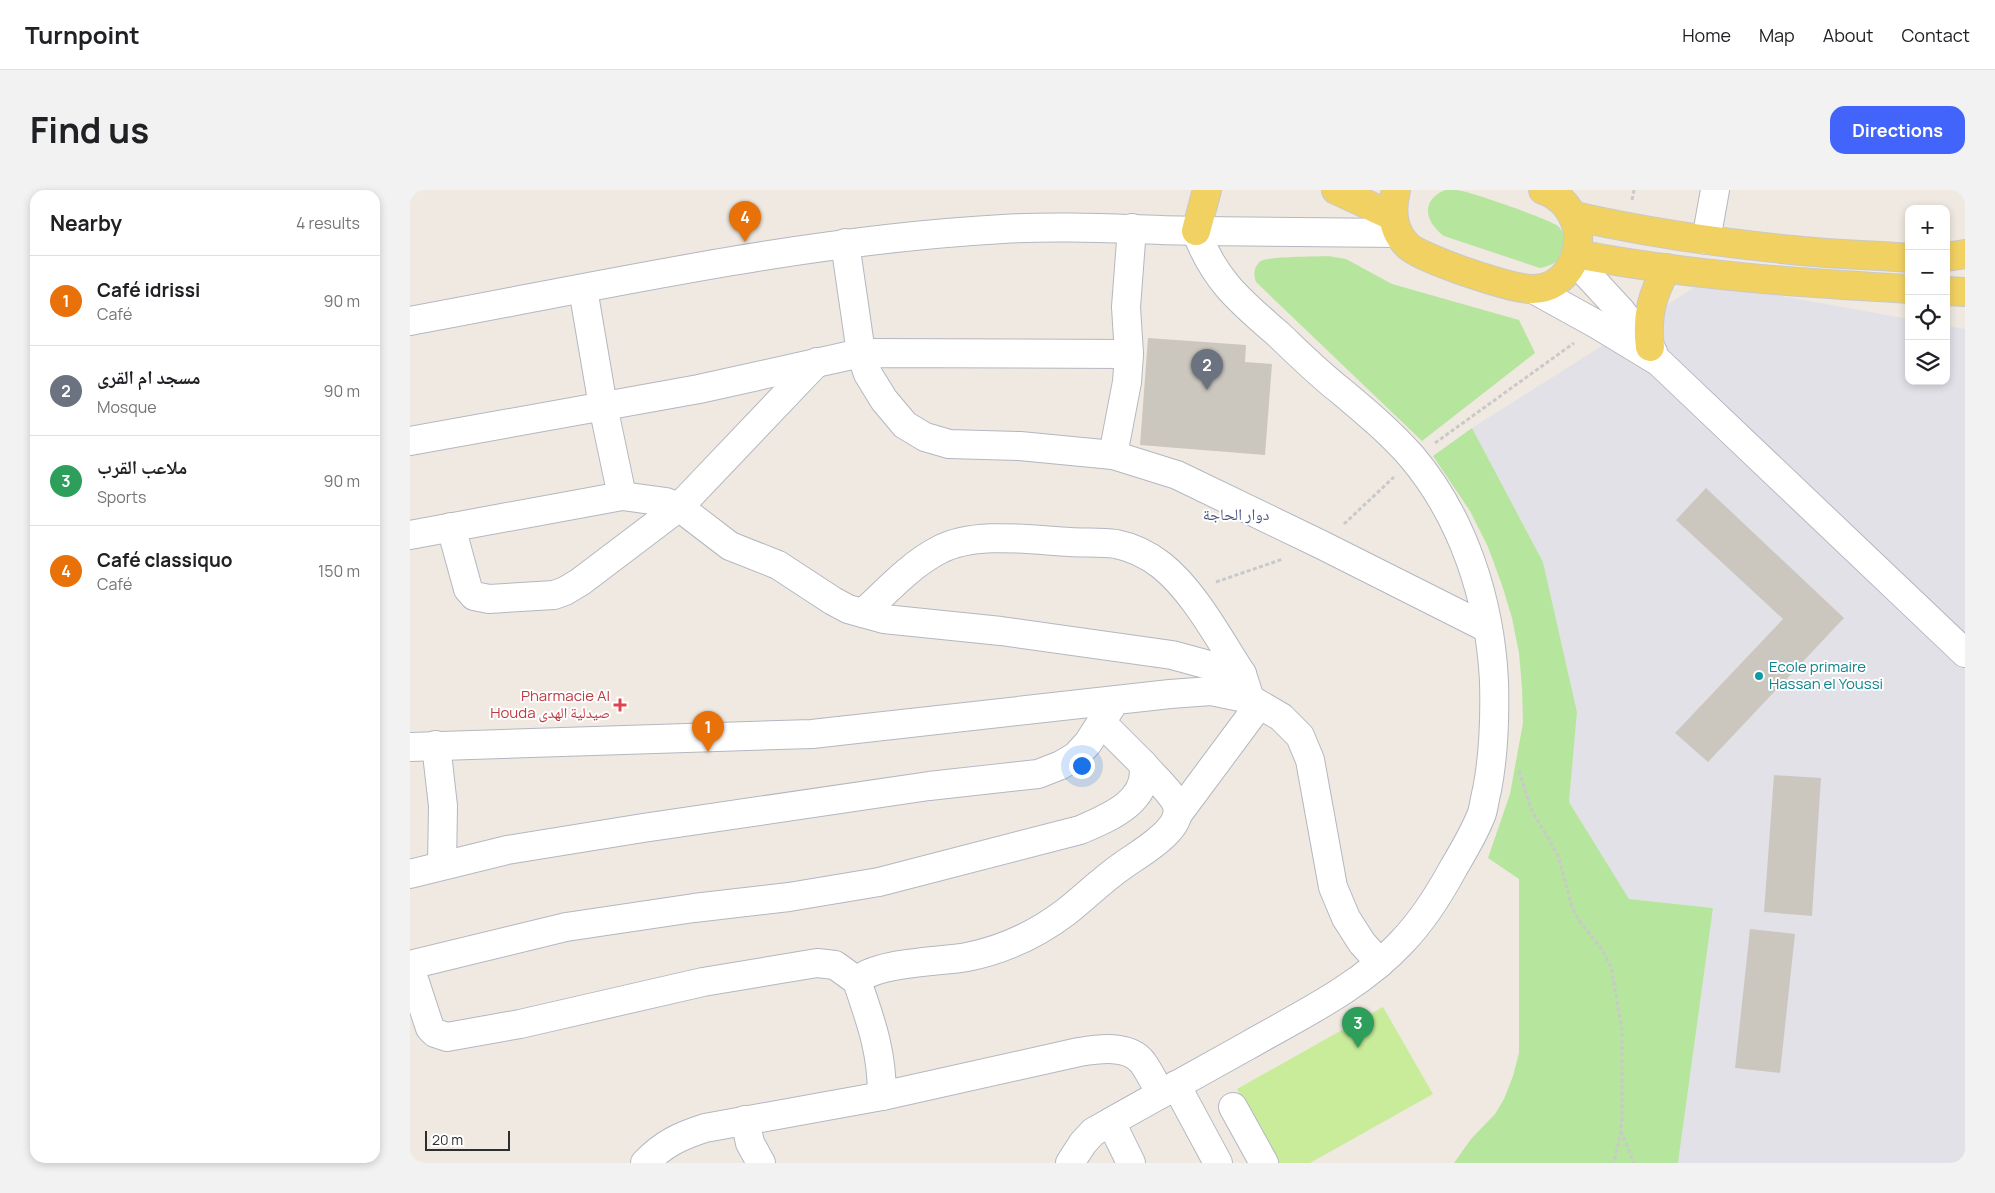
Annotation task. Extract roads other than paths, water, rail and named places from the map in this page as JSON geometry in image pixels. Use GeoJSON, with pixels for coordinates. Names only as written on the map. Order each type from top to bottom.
{"type":"FeatureCollection","features":[{"type":"Feature","properties":{"kind":"main road"},"geometry":{"type":"LineString","coordinates":[[1196,231],[1207,190]]}},
{"type":"Feature","properties":{"kind":"main road"},"geometry":{"type":"LineString","coordinates":[[1336,190],[1395,213],[1408,246],[1421,256],[1511,287],[1533,289],[1556,283],[1567,272],[1575,257],[1579,235],[1574,216],[1564,202],[1543,190]]}},
{"type":"Feature","properties":{"kind":"main road"},"geometry":{"type":"LineString","coordinates":[[1574,216],[1627,228],[1706,240],[1814,252],[1905,258]]}},
{"type":"Feature","properties":{"kind":"main road"},"geometry":{"type":"LineString","coordinates":[[1950,256],[1965,254]]}},
{"type":"Feature","properties":{"kind":"main road"},"geometry":{"type":"LineString","coordinates":[[1575,257],[1805,284],[1905,289]]}},
{"type":"Feature","properties":{"kind":"main road"},"geometry":{"type":"LineString","coordinates":[[1654,354],[1648,318],[1655,291],[1667,268]]}},
{"type":"Feature","properties":{"kind":"main road"},"geometry":{"type":"LineString","coordinates":[[1950,291],[1965,292]]}},
{"type":"Feature","properties":{"kind":"street"},"geometry":{"type":"LineString","coordinates":[[1706,240],[1715,190]]}},
{"type":"Feature","properties":{"kind":"street"},"geometry":{"type":"LineString","coordinates":[[410,321],[845,243],[1003,229],[1132,228],[1196,231],[1395,213]]}},
{"type":"Feature","properties":{"kind":"street"},"geometry":{"type":"LineString","coordinates":[[1113,455],[1127,382],[1129,354],[1126,307],[1132,228]]}},
{"type":"Feature","properties":{"kind":"street"},"geometry":{"type":"LineString","coordinates":[[1070,1163],[1093,1132],[1324,1003],[1380,963],[1403,941],[1424,915],[1445,883],[1482,813],[1493,741],[1493,666],[1488,628],[1473,564],[1461,536],[1436,490],[1391,434],[1237,298],[1212,267],[1196,231]]}},
{"type":"Feature","properties":{"kind":"street"},"geometry":{"type":"LineString","coordinates":[[845,243],[861,353],[868,374],[884,400],[905,425],[925,436],[949,444],[1020,446],[1113,455],[1177,475],[1488,628]]}},
{"type":"Feature","properties":{"kind":"street"},"geometry":{"type":"LineString","coordinates":[[1575,257],[1621,310],[1654,354],[1965,653]]}},
{"type":"Feature","properties":{"kind":"street"},"geometry":{"type":"LineString","coordinates":[[583,289],[622,496]]}},
{"type":"Feature","properties":{"kind":"street"},"geometry":{"type":"LineString","coordinates":[[1533,289],[1654,354]]}},
{"type":"Feature","properties":{"kind":"street"},"geometry":{"type":"LineString","coordinates":[[410,441],[699,389],[861,353],[1129,354]]}},
{"type":"Feature","properties":{"kind":"street"},"geometry":{"type":"LineString","coordinates":[[452,527],[468,589],[474,596],[489,599],[554,594],[565,591],[580,582],[679,507],[816,362]]}},
{"type":"Feature","properties":{"kind":"street"},"geometry":{"type":"LineString","coordinates":[[410,535],[622,496],[666,502],[679,507],[730,546],[778,565],[848,609],[884,618],[1001,631],[1172,655],[1250,693],[1282,717],[1300,736],[1310,760],[1333,886],[1346,918],[1362,943],[1380,963]]}},
{"type":"Feature","properties":{"kind":"street"},"geometry":{"type":"LineString","coordinates":[[863,613],[922,560],[940,549],[965,541],[1003,538],[1116,544],[1136,550],[1152,559],[1178,581],[1197,606],[1250,693]]}},
{"type":"Feature","properties":{"kind":"street"},"geometry":{"type":"LineString","coordinates":[[442,865],[443,806],[423,746],[812,734],[1108,711],[1211,691],[1250,693]]}},
{"type":"Feature","properties":{"kind":"street"},"geometry":{"type":"LineString","coordinates":[[857,981],[863,975],[869,973],[988,952],[1012,943],[1044,927],[1066,912],[1121,866],[1158,840],[1171,828],[1250,693]]}},
{"type":"Feature","properties":{"kind":"street"},"geometry":{"type":"LineString","coordinates":[[1108,711],[1143,764],[1176,802],[1178,814]]}},
{"type":"Feature","properties":{"kind":"street"},"geometry":{"type":"LineString","coordinates":[[410,874],[507,850],[920,788],[1038,774],[1076,756],[1088,743],[1108,711]]}},
{"type":"Feature","properties":{"kind":"street"},"geometry":{"type":"LineString","coordinates":[[882,1096],[882,1074],[876,1038],[857,981],[834,965],[817,963],[703,982],[520,1024],[447,1037],[435,1033],[430,1028],[410,966],[566,927],[684,909],[789,897],[879,882],[1080,830],[1102,820],[1130,803],[1140,791],[1144,780],[1143,764]]}},
{"type":"Feature","properties":{"kind":"street"},"geometry":{"type":"LineString","coordinates":[[645,1163],[658,1149],[681,1136],[704,1128],[747,1147],[882,1096],[1069,1054],[1101,1049],[1127,1052],[1142,1061],[1169,1090],[1218,1163]]}},
{"type":"Feature","properties":{"kind":"street"},"geometry":{"type":"LineString","coordinates":[[1222,1163],[1259,1154],[1233,1107]]}},
{"type":"Feature","properties":{"kind":"street"},"geometry":{"type":"LineString","coordinates":[[1112,1122],[1121,1158]]}},
{"type":"Feature","properties":{"kind":"place","name":"Café classiquo"},"geometry":{"type":"Point","coordinates":[745,242]}},
{"type":"Feature","properties":{"kind":"place","name":"مسجد ام القرى"},"geometry":{"type":"Point","coordinates":[1207,390]}},
{"type":"Feature","properties":{"kind":"place","name":"Ecole primaire Hassan el Youssi"},"geometry":{"type":"Point","coordinates":[1759,676]}},
{"type":"Feature","properties":{"kind":"place","name":"Pharmacie Al Houda صيدلية الهدى"},"geometry":{"type":"Point","coordinates":[620,705]}},
{"type":"Feature","properties":{"kind":"place","name":"Café idrissi"},"geometry":{"type":"Point","coordinates":[708,752]}},
{"type":"Feature","properties":{"kind":"place","name":"ملاعب القرب"},"geometry":{"type":"Point","coordinates":[1358,1048]}},
{"type":"Feature","properties":{"kind":"district","name":"دوار الحاجة"},"geometry":{"type":"Point","coordinates":[1236,514]}}]}
